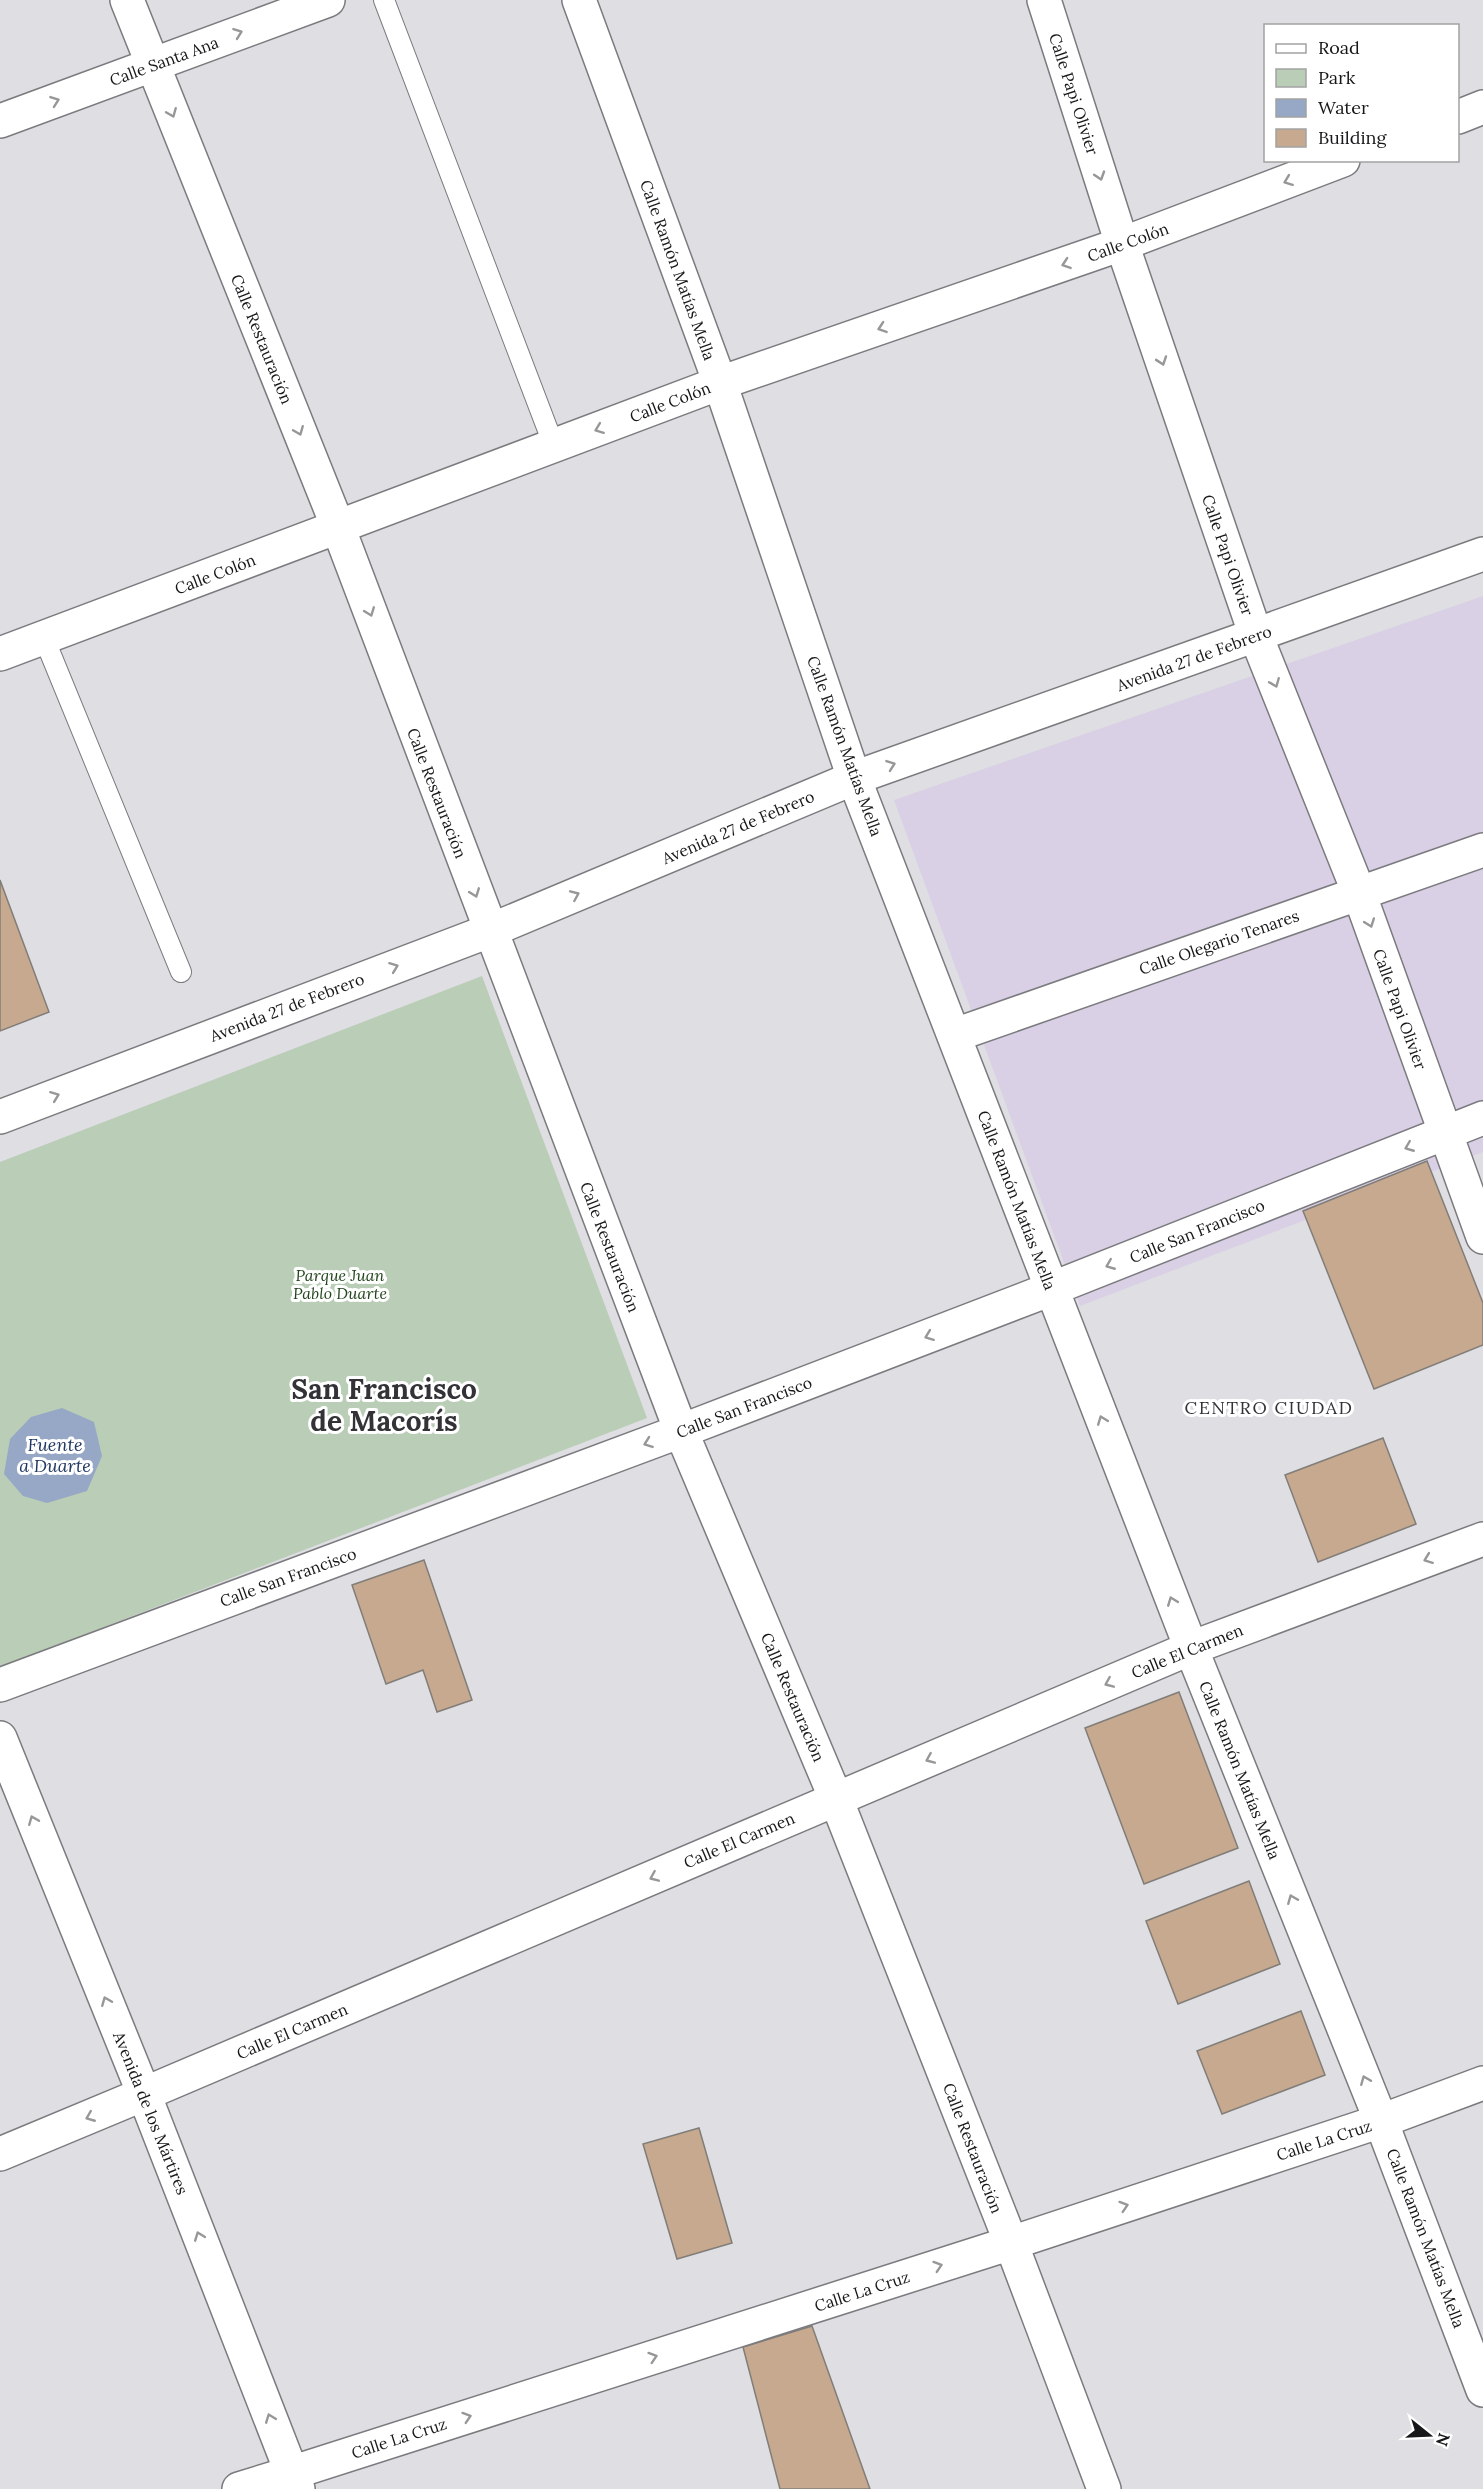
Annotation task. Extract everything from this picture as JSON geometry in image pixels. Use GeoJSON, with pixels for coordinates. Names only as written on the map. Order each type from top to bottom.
{"type":"FeatureCollection","features":[{"type":"Feature","properties":{"kind":"street","name":"Calle Restauración"},"geometry":{"type":"LineString","coordinates":[[128,0],[338,527],[681,1431],[836,1799],[1011,2243],[1104,2489]]}},
{"type":"Feature","properties":{"kind":"street","name":"Calle Santa Ana"},"geometry":{"type":"LineString","coordinates":[[0,121],[328,0]]}},
{"type":"Feature","properties":{"kind":"street","name":"Calle Ramón Matías Mella"},"geometry":{"type":"LineString","coordinates":[[579,0],[720,383],[854,778],[1191,1648],[1382,2121],[1483,2390]]}},
{"type":"Feature","properties":{"kind":"street","name":"Calle Papi Olivier"},"geometry":{"type":"LineString","coordinates":[[1044,0],[1122,244],[1256,636],[1359,893],[1483,1237]]}},
{"type":"Feature","properties":{"kind":"street"},"geometry":{"type":"LineString","coordinates":[[1459,117],[1483,107]]}},
{"type":"Feature","properties":{"kind":"street","name":"Calle Colón"},"geometry":{"type":"LineString","coordinates":[[0,654],[720,383],[1122,244],[1338,162]]}},
{"type":"Feature","properties":{"kind":"street","name":"Avenida 27 de Febrero"},"geometry":{"type":"LineString","coordinates":[[0,1117],[489,930],[854,778],[1483,554]]}},
{"type":"Feature","properties":{"kind":"street","name":"Calle Olegario Tenares"},"geometry":{"type":"LineString","coordinates":[[955,1035],[1483,850]]}},
{"type":"Feature","properties":{"kind":"street","name":"Calle San Francisco"},"geometry":{"type":"LineString","coordinates":[[0,1685],[681,1431],[1051,1289],[1483,1118]]}},
{"type":"Feature","properties":{"kind":"street","name":"Calle El Carmen"},"geometry":{"type":"LineString","coordinates":[[0,2154],[1191,1648],[1483,1539]]}},
{"type":"Feature","properties":{"kind":"street","name":"Avenida de los Mártires"},"geometry":{"type":"LineString","coordinates":[[0,1738],[144,2094],[294,2481]]}},
{"type":"Feature","properties":{"kind":"street","name":"Calle La Cruz"},"geometry":{"type":"LineString","coordinates":[[239,2489],[294,2481],[1382,2121],[1483,2083]]}},
{"type":"Feature","properties":{"kind":"lane"},"geometry":{"type":"LineString","coordinates":[[384,0],[554,446]]}},
{"type":"Feature","properties":{"kind":"lane"},"geometry":{"type":"LineString","coordinates":[[44,638],[181,972]]}},
{"type":"Feature","properties":{"kind":"shaded area"},"geometry":{"type":"Polygon","coordinates":[[[1483,596],[1483,1152],[1080,1306],[894,800],[1483,596]]]}},
{"type":"Feature","properties":{"kind":"green space","name":"Parque Juan Pablo Duarte"},"geometry":{"type":"Polygon","coordinates":[[[482,976],[647,1418],[0,1667],[0,1162],[482,976]]]}},
{"type":"Feature","properties":{"kind":"water","name":"Fuente a Duarte"},"geometry":{"type":"Polygon","coordinates":[[[62,1408],[94,1422],[102,1456],[87,1491],[47,1503],[23,1496],[4,1474],[10,1439],[31,1417],[62,1408]]]}},
{"type":"Feature","properties":{"kind":"building"},"geometry":{"type":"Polygon","coordinates":[[[0,880],[49,1012],[0,1031],[0,880]]]}},
{"type":"Feature","properties":{"kind":"building"},"geometry":{"type":"Polygon","coordinates":[[[1427,1161],[1483,1303],[1483,1345],[1374,1389],[1303,1211],[1427,1161]]]}},
{"type":"Feature","properties":{"kind":"building"},"geometry":{"type":"Polygon","coordinates":[[[1383,1438],[1416,1524],[1318,1562],[1285,1475],[1383,1438]]]}},
{"type":"Feature","properties":{"kind":"building"},"geometry":{"type":"Polygon","coordinates":[[[424,1560],[472,1700],[437,1712],[423,1670],[386,1684],[352,1585],[424,1560]]]}},
{"type":"Feature","properties":{"kind":"building"},"geometry":{"type":"Polygon","coordinates":[[[1179,1692],[1238,1848],[1144,1884],[1085,1728],[1179,1692]]]}},
{"type":"Feature","properties":{"kind":"building"},"geometry":{"type":"Polygon","coordinates":[[[1249,1881],[1280,1964],[1178,2004],[1146,1921],[1249,1881]]]}},
{"type":"Feature","properties":{"kind":"building"},"geometry":{"type":"Polygon","coordinates":[[[1301,2011],[1325,2075],[1222,2114],[1197,2051],[1301,2011]]]}},
{"type":"Feature","properties":{"kind":"building"},"geometry":{"type":"Polygon","coordinates":[[[699,2128],[732,2243],[677,2259],[643,2144],[699,2128]]]}},
{"type":"Feature","properties":{"kind":"building"},"geometry":{"type":"Polygon","coordinates":[[[812,2326],[870,2489],[780,2489],[743,2347],[812,2326]]]}},
{"type":"Feature","properties":{"kind":"district","name":"San Francisco de Macorís"},"geometry":{"type":"Point","coordinates":[384,1405]}},
{"type":"Feature","properties":{"kind":"district","name":"CENTRO CIUDAD"},"geometry":{"type":"Point","coordinates":[1269,1407]}}]}
